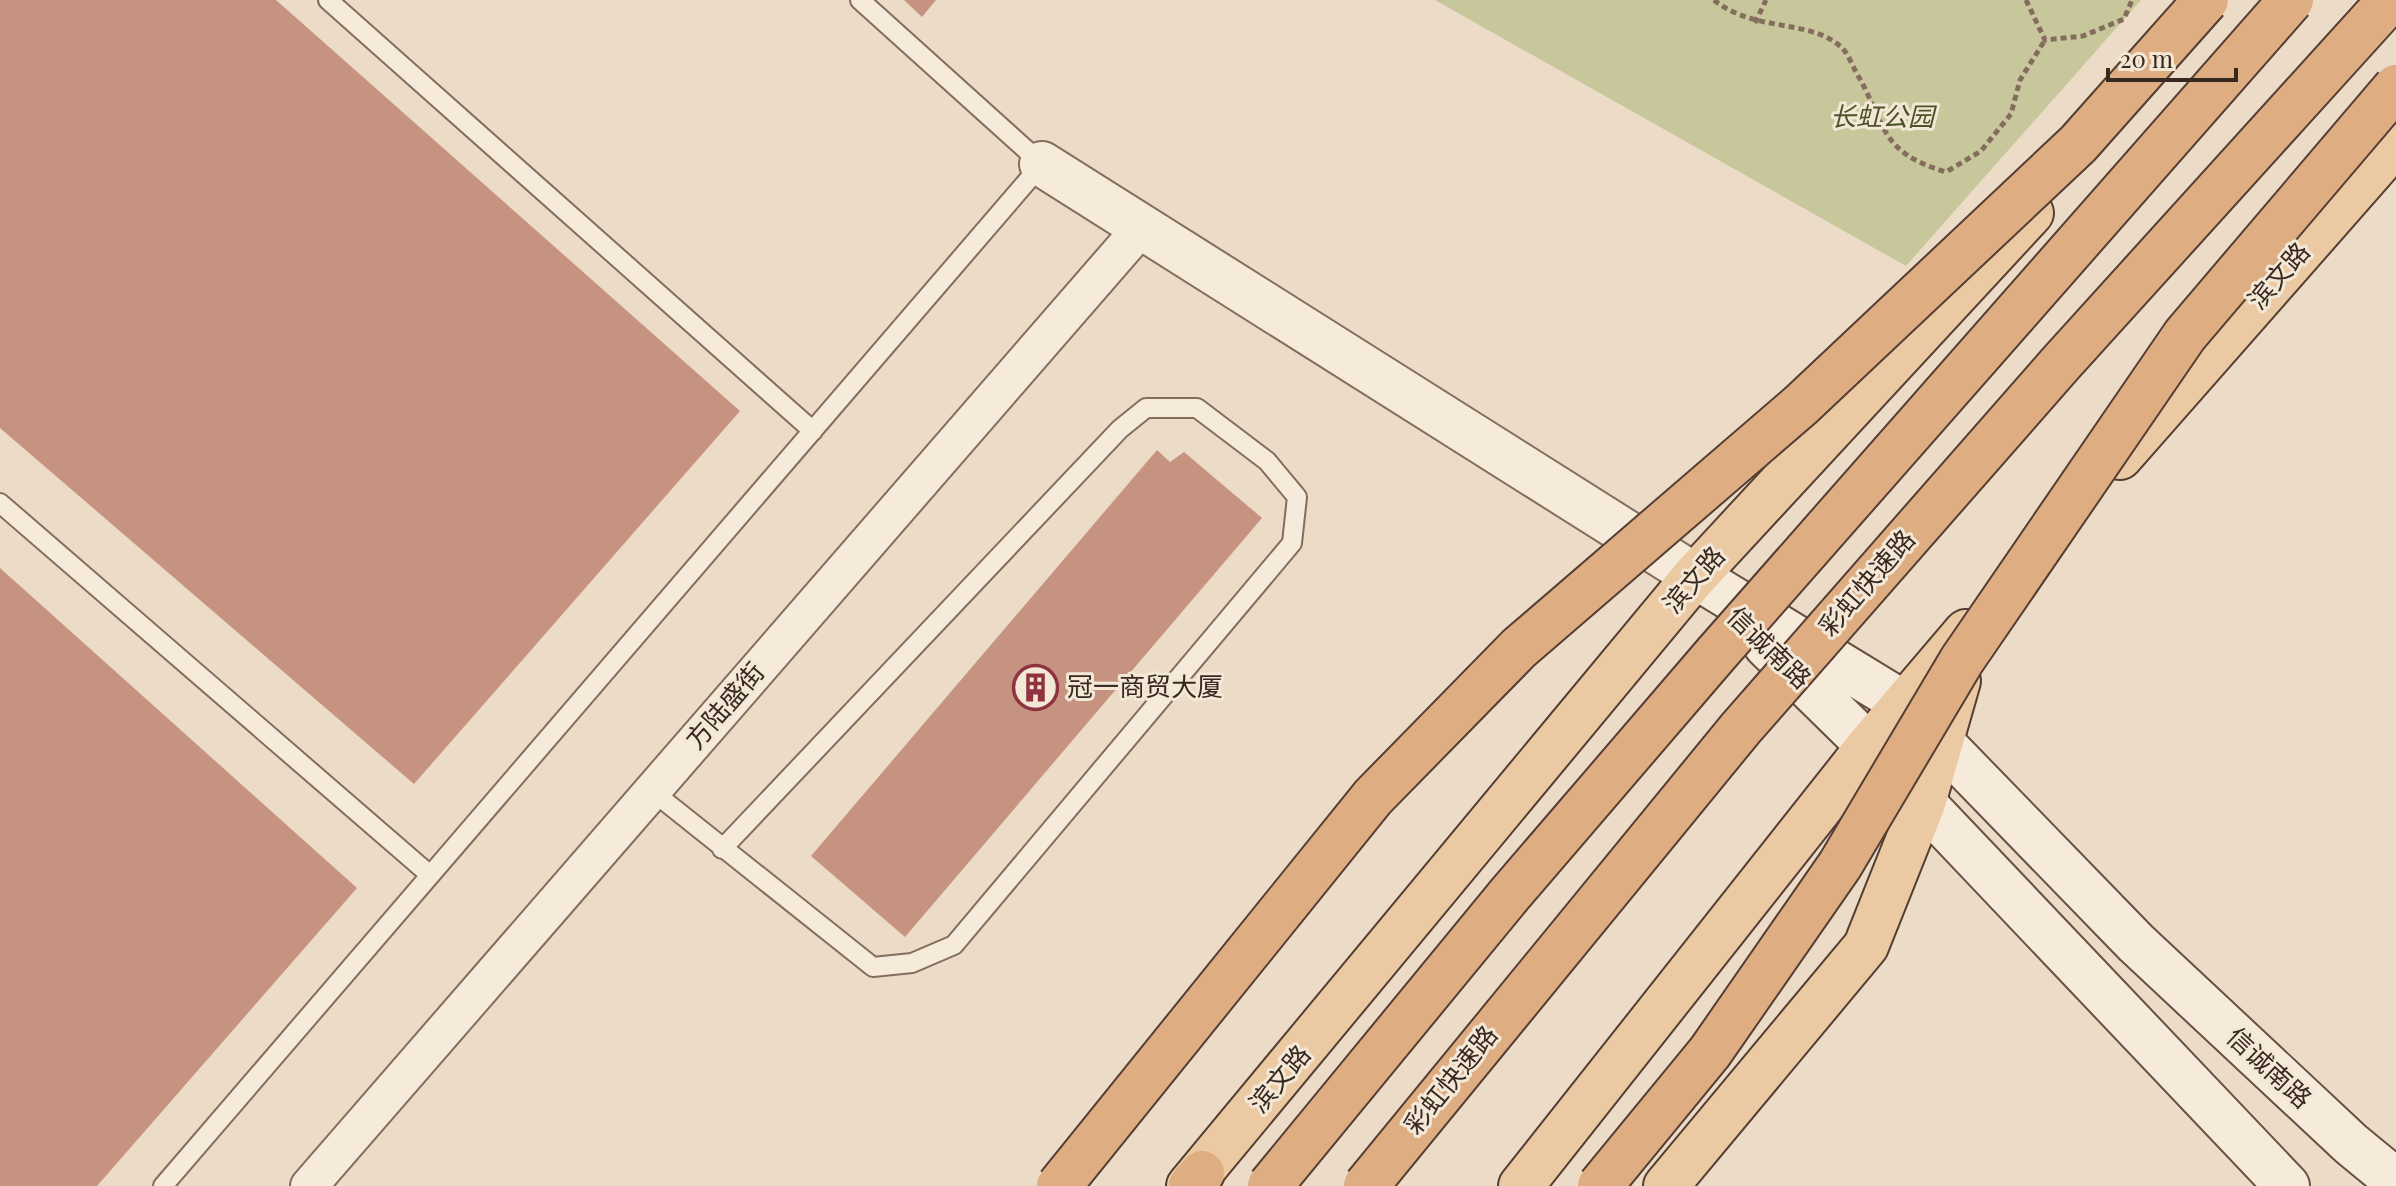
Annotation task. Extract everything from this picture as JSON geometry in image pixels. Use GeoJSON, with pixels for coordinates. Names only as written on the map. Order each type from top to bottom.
{"type":"FeatureCollection","features":[{"type":"Feature","properties":{"kind":"highway"},"geometry":{"type":"LineString","coordinates":[[1059,1186],[1373,797],[1519,648],[1801,405],[2078,144],[2206,0]]}},
{"type":"Feature","properties":{"kind":"highway"},"geometry":{"type":"LineString","coordinates":[[1270,1186],[1510,894],[1685,690],[2291,0]]}},
{"type":"Feature","properties":{"kind":"highway","name":"彩虹快速路"},"geometry":{"type":"LineString","coordinates":[[1366,1186],[1559,946],[1761,705],[2061,363],[2390,0]]}},
{"type":"Feature","properties":{"kind":"highway"},"geometry":{"type":"LineString","coordinates":[[1600,1186],[1710,1052],[1840,865],[1962,660],[2185,335],[2396,87]]}},
{"type":"Feature","properties":{"kind":"main road","name":"滨文路"},"geometry":{"type":"LineString","coordinates":[[1194,1182],[1695,576],[2228,0]]}},
{"type":"Feature","properties":{"kind":"main road","name":"滨文路"},"geometry":{"type":"LineString","coordinates":[[1521,1186],[1903,703],[2396,143]]}},
{"type":"Feature","properties":{"kind":"main road"},"geometry":{"type":"LineString","coordinates":[[1042,164],[1695,576]]}},
{"type":"Feature","properties":{"kind":"main road","name":"信诚南路"},"geometry":{"type":"LineString","coordinates":[[1695,576],[1903,703],[2136,943],[2351,1144],[2396,1181]]}},
{"type":"Feature","properties":{"kind":"main road","name":"信诚南路"},"geometry":{"type":"LineString","coordinates":[[1695,576],[1869,746],[2287,1186]]}},
{"type":"Feature","properties":{"kind":"main road"},"geometry":{"type":"LineString","coordinates":[[1666,1186],[1866,946],[1923,803],[1975,621]]}},
{"type":"Feature","properties":{"kind":"street","name":"方陆盛街"},"geometry":{"type":"LineString","coordinates":[[309,1186],[1142,227]]}},
{"type":"Feature","properties":{"kind":"lane"},"geometry":{"type":"LineString","coordinates":[[328,0],[813,431]]}},
{"type":"Feature","properties":{"kind":"lane"},"geometry":{"type":"LineString","coordinates":[[163,1186],[1042,164],[860,0]]}},
{"type":"Feature","properties":{"kind":"lane"},"geometry":{"type":"LineString","coordinates":[[652,791],[722,849],[873,967],[912,963],[954,945],[1292,543],[1297,497],[1267,461],[1197,408],[1146,408],[1109,441],[722,849]]}},
{"type":"Feature","properties":{"kind":"lane"},"geometry":{"type":"LineString","coordinates":[[0,503],[430,875]]}},
{"type":"Feature","properties":{"kind":"path"},"geometry":{"type":"LineString","coordinates":[[1714,0],[1755,23],[1799,28],[1841,46],[1864,85],[1883,133],[1914,163],[1946,172],[1981,151],[2011,114],[2020,80],[2045,40]]}},
{"type":"Feature","properties":{"kind":"path"},"geometry":{"type":"LineString","coordinates":[[1755,23],[1766,0]]}},
{"type":"Feature","properties":{"kind":"path"},"geometry":{"type":"LineString","coordinates":[[2026,0],[2045,40]]}},
{"type":"Feature","properties":{"kind":"path"},"geometry":{"type":"LineString","coordinates":[[2045,40],[2083,36],[2124,19],[2132,0]]}},
{"type":"Feature","properties":{"kind":"green space","name":"长虹公园"},"geometry":{"type":"Polygon","coordinates":[[[1435,0],[2141,0],[1906,266],[1435,0]]]}},
{"type":"Feature","properties":{"kind":"building"},"geometry":{"type":"Polygon","coordinates":[[[0,0],[276,0],[740,411],[414,784],[0,428],[0,0]]]}},
{"type":"Feature","properties":{"kind":"building"},"geometry":{"type":"Polygon","coordinates":[[[904,0],[936,0],[922,17],[904,0]]]}},
{"type":"Feature","properties":{"kind":"building","name":"冠一商贸大厦"},"geometry":{"type":"Polygon","coordinates":[[[1157,450],[1170,462],[1184,452],[1262,518],[905,937],[811,856],[1157,450]]]}},
{"type":"Feature","properties":{"kind":"building"},"geometry":{"type":"Polygon","coordinates":[[[0,568],[357,888],[97,1186],[0,1186],[0,568]]]}},
{"type":"Feature","properties":{"kind":"place","name":"冠一商贸大厦"},"geometry":{"type":"Point","coordinates":[1036,687]}}]}
